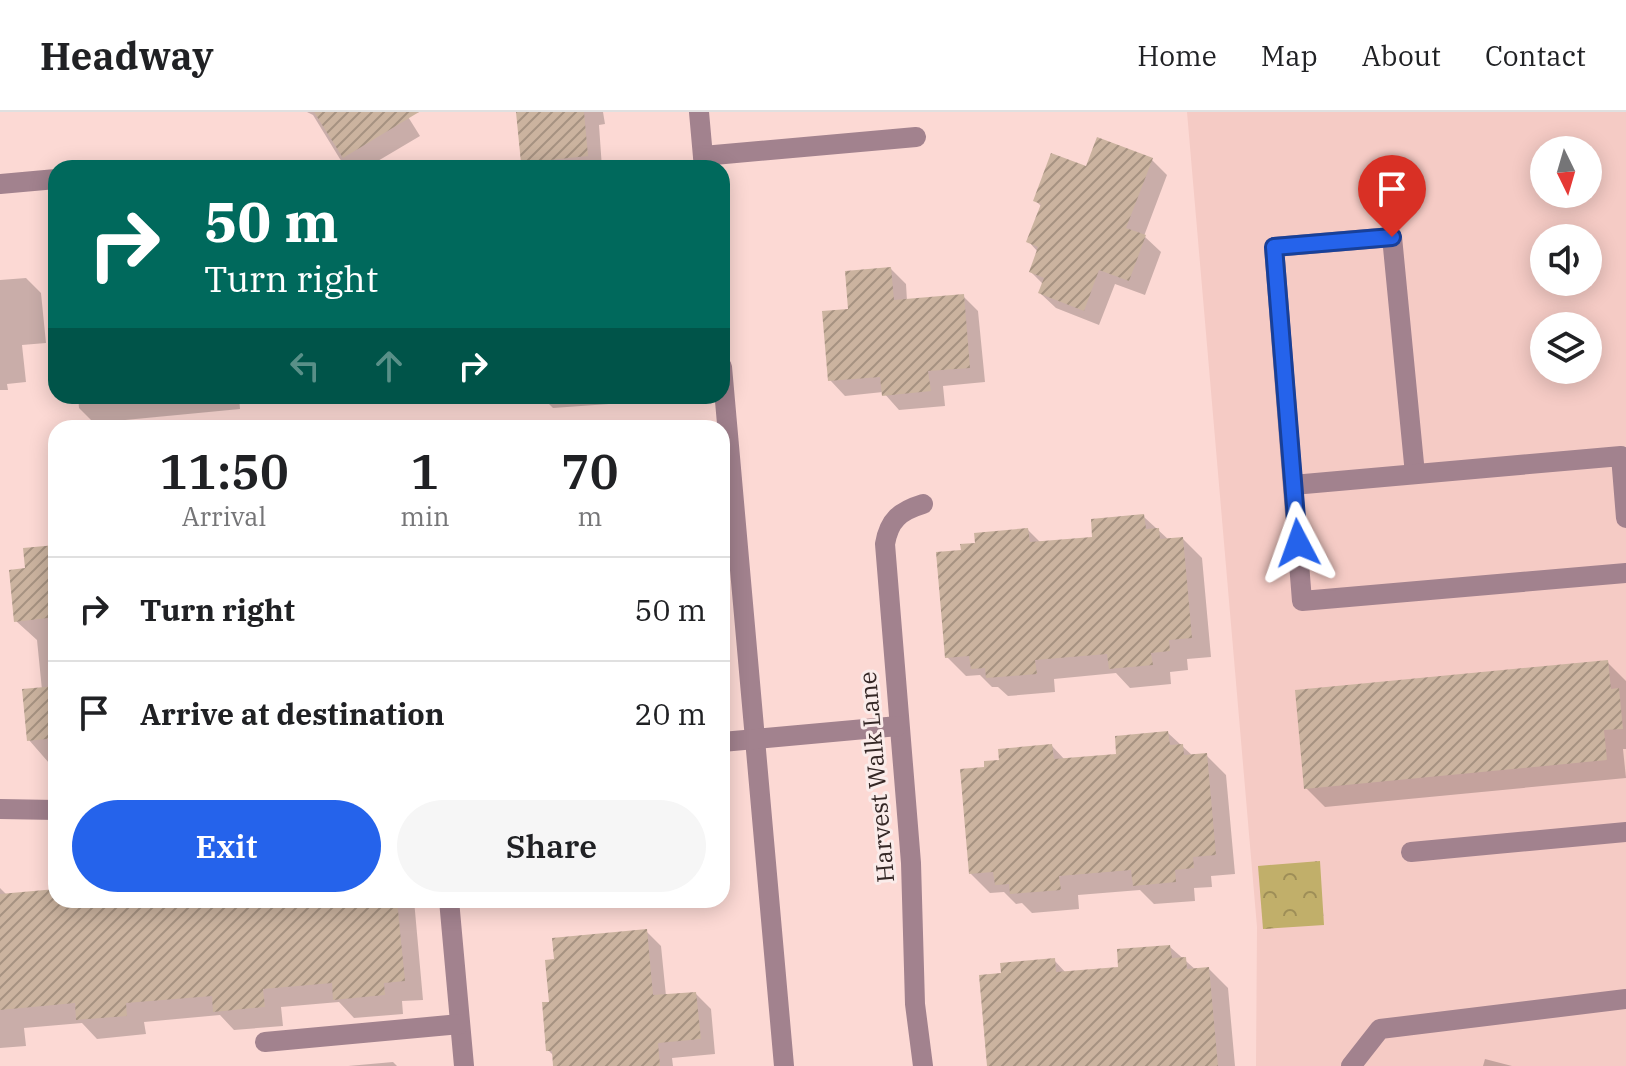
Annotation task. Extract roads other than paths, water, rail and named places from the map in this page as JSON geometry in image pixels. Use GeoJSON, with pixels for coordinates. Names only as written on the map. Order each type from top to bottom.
{"type":"FeatureCollection","features":[{"type":"Feature","properties":{"kind":"street"},"geometry":{"type":"LineString","coordinates":[[699,112],[704,160]]}},
{"type":"Feature","properties":{"kind":"street"},"geometry":{"type":"LineString","coordinates":[[721,160],[916,137]]}},
{"type":"Feature","properties":{"kind":"street"},"geometry":{"type":"LineString","coordinates":[[0,184],[48,180]]}},
{"type":"Feature","properties":{"kind":"street"},"geometry":{"type":"LineString","coordinates":[[1415,474],[1392,237],[1274,247],[1302,601],[1626,573]]}},
{"type":"Feature","properties":{"kind":"street"},"geometry":{"type":"LineString","coordinates":[[1293,485],[1621,456],[1626,518]]}},
{"type":"Feature","properties":{"kind":"street"},"geometry":{"type":"LineString","coordinates":[[730,457],[784,1066]]}},
{"type":"Feature","properties":{"kind":"street","name":"Harvest Walk Lane"},"geometry":{"type":"LineString","coordinates":[[923,504],[906,509],[895,517],[887,529],[885,544],[911,863],[915,1004],[923,1066]]}},
{"type":"Feature","properties":{"kind":"street"},"geometry":{"type":"LineString","coordinates":[[730,741],[898,726]]}},
{"type":"Feature","properties":{"kind":"street"},"geometry":{"type":"LineString","coordinates":[[0,809],[48,810]]}},
{"type":"Feature","properties":{"kind":"street"},"geometry":{"type":"LineString","coordinates":[[1411,852],[1626,832]]}},
{"type":"Feature","properties":{"kind":"street"},"geometry":{"type":"LineString","coordinates":[[450,908],[464,1066]]}},
{"type":"Feature","properties":{"kind":"street"},"geometry":{"type":"LineString","coordinates":[[1351,1066],[1380,1029],[1626,999]]}},
{"type":"Feature","properties":{"kind":"street"},"geometry":{"type":"LineString","coordinates":[[265,1042],[460,1024]]}}]}
